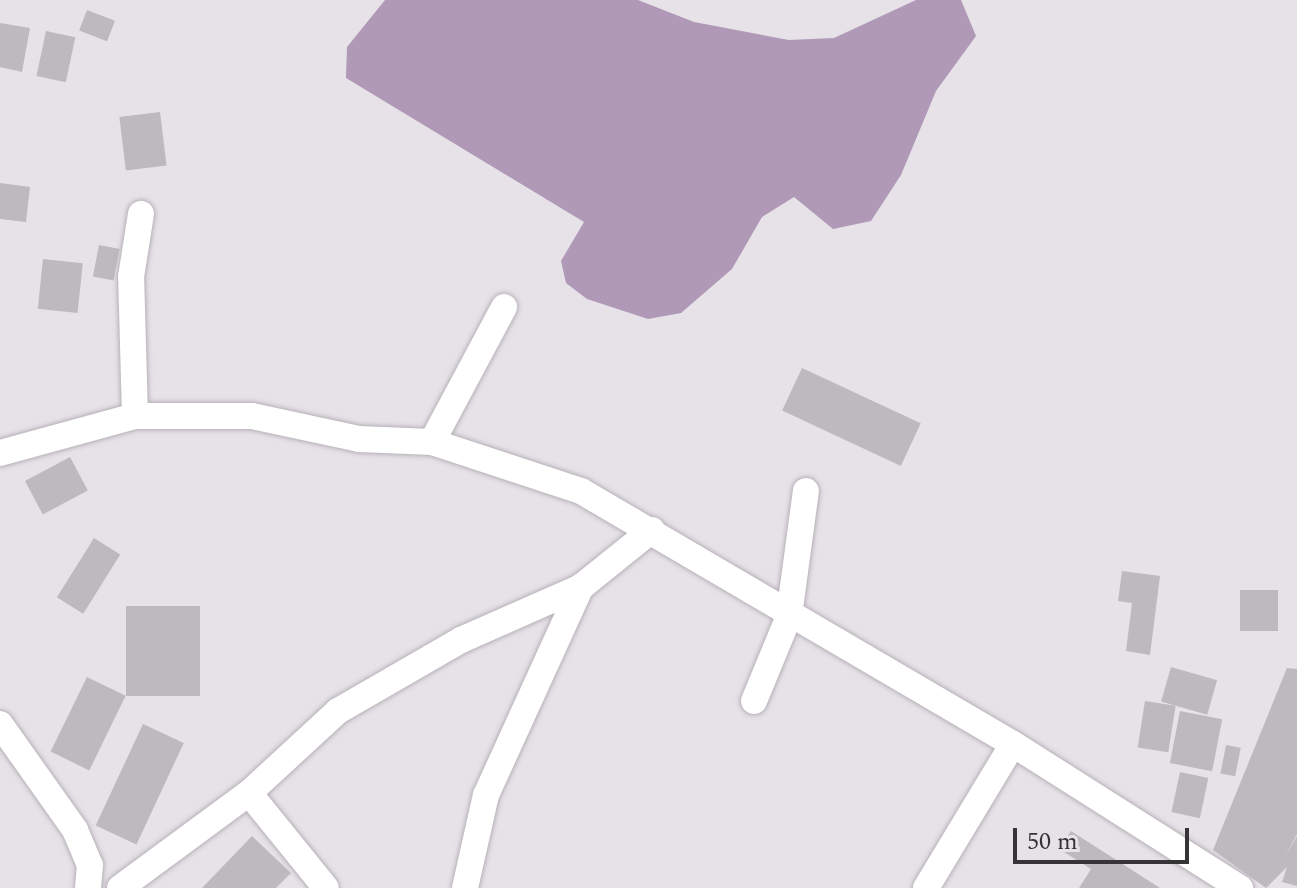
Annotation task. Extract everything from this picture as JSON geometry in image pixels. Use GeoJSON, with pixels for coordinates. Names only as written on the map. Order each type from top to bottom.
{"type":"FeatureCollection","features":[{"type":"Feature","properties":{"kind":"street"},"geometry":{"type":"LineString","coordinates":[[135,416],[131,277],[141,214]]}},
{"type":"Feature","properties":{"kind":"street"},"geometry":{"type":"LineString","coordinates":[[432,442],[504,307]]}},
{"type":"Feature","properties":{"kind":"street"},"geometry":{"type":"LineString","coordinates":[[0,453],[135,416],[252,416],[359,439],[432,442],[581,491],[652,530],[789,616],[1013,744],[1240,888]]}},
{"type":"Feature","properties":{"kind":"street"},"geometry":{"type":"LineString","coordinates":[[754,701],[789,616],[806,491]]}},
{"type":"Feature","properties":{"kind":"street"},"geometry":{"type":"LineString","coordinates":[[120,888],[249,793],[338,711],[461,640],[581,587],[652,530]]}},
{"type":"Feature","properties":{"kind":"street"},"geometry":{"type":"LineString","coordinates":[[465,888],[486,795],[581,587]]}},
{"type":"Feature","properties":{"kind":"street"},"geometry":{"type":"LineString","coordinates":[[0,724],[75,830],[90,865],[88,888]]}},
{"type":"Feature","properties":{"kind":"street"},"geometry":{"type":"LineString","coordinates":[[926,888],[1013,744]]}},
{"type":"Feature","properties":{"kind":"street"},"geometry":{"type":"LineString","coordinates":[[249,793],[326,888]]}},
{"type":"Feature","properties":{"kind":"shaded area"},"geometry":{"type":"Polygon","coordinates":[[[385,0],[638,0],[694,22],[789,40],[834,38],[916,0],[961,0],[976,36],[936,91],[901,175],[871,221],[833,229],[794,197],[762,217],[732,269],[681,313],[648,319],[587,299],[566,283],[561,261],[584,222],[346,78],[347,47],[385,0]]]}},
{"type":"Feature","properties":{"kind":"building"},"geometry":{"type":"Polygon","coordinates":[[[87,10],[115,21],[107,41],[79,31],[87,10]]]}},
{"type":"Feature","properties":{"kind":"building"},"geometry":{"type":"Polygon","coordinates":[[[0,23],[30,28],[22,72],[0,67],[0,23]]]}},
{"type":"Feature","properties":{"kind":"building"},"geometry":{"type":"Polygon","coordinates":[[[46,31],[75,37],[66,82],[36,76],[46,31]]]}},
{"type":"Feature","properties":{"kind":"building"},"geometry":{"type":"Polygon","coordinates":[[[160,112],[167,166],[126,171],[119,117],[160,112]]]}},
{"type":"Feature","properties":{"kind":"building"},"geometry":{"type":"Polygon","coordinates":[[[0,183],[30,187],[26,222],[0,219],[0,183]]]}},
{"type":"Feature","properties":{"kind":"building"},"geometry":{"type":"Polygon","coordinates":[[[99,245],[120,249],[114,280],[93,276],[99,245]]]}},
{"type":"Feature","properties":{"kind":"building"},"geometry":{"type":"Polygon","coordinates":[[[43,259],[83,263],[78,313],[38,309],[43,259]]]}},
{"type":"Feature","properties":{"kind":"building"},"geometry":{"type":"Polygon","coordinates":[[[802,368],[921,423],[901,466],[782,411],[802,368]]]}},
{"type":"Feature","properties":{"kind":"building"},"geometry":{"type":"Polygon","coordinates":[[[70,457],[88,491],[43,514],[25,481],[70,457]]]}},
{"type":"Feature","properties":{"kind":"building"},"geometry":{"type":"Polygon","coordinates":[[[94,538],[120,554],[83,614],[57,597],[94,538]]]}},
{"type":"Feature","properties":{"kind":"building"},"geometry":{"type":"Polygon","coordinates":[[[1122,571],[1160,576],[1150,655],[1126,651],[1132,603],[1118,601],[1122,571]]]}},
{"type":"Feature","properties":{"kind":"building"},"geometry":{"type":"Polygon","coordinates":[[[1240,590],[1278,590],[1278,631],[1240,631],[1240,590]]]}},
{"type":"Feature","properties":{"kind":"building"},"geometry":{"type":"Polygon","coordinates":[[[126,606],[200,606],[200,696],[126,696],[126,606]]]}},
{"type":"Feature","properties":{"kind":"building"},"geometry":{"type":"Polygon","coordinates":[[[1171,667],[1217,680],[1207,715],[1161,702],[1171,667]]]}},
{"type":"Feature","properties":{"kind":"building"},"geometry":{"type":"Polygon","coordinates":[[[1287,668],[1297,669],[1297,834],[1285,857],[1297,836],[1297,886],[1282,882],[1287,867],[1266,888],[1213,850],[1287,668]]]}},
{"type":"Feature","properties":{"kind":"building"},"geometry":{"type":"Polygon","coordinates":[[[87,677],[126,696],[89,770],[51,752],[87,677]]]}},
{"type":"Feature","properties":{"kind":"building"},"geometry":{"type":"Polygon","coordinates":[[[1145,701],[1176,706],[1168,752],[1138,747],[1145,701]]]}},
{"type":"Feature","properties":{"kind":"building"},"geometry":{"type":"Polygon","coordinates":[[[1180,711],[1222,719],[1212,771],[1170,763],[1180,711]]]}},
{"type":"Feature","properties":{"kind":"building"},"geometry":{"type":"Polygon","coordinates":[[[143,724],[184,743],[136,845],[96,826],[143,724]]]}},
{"type":"Feature","properties":{"kind":"building"},"geometry":{"type":"Polygon","coordinates":[[[1226,745],[1241,748],[1235,776],[1220,773],[1226,745]]]}},
{"type":"Feature","properties":{"kind":"building"},"geometry":{"type":"Polygon","coordinates":[[[1180,772],[1208,778],[1200,818],[1171,812],[1180,772]]]}},
{"type":"Feature","properties":{"kind":"building"},"geometry":{"type":"Polygon","coordinates":[[[1071,831],[1160,888],[1079,888],[1091,869],[1059,849],[1071,831]]]}},
{"type":"Feature","properties":{"kind":"building"},"geometry":{"type":"Polygon","coordinates":[[[252,836],[291,873],[276,888],[202,888],[252,836]]]}}]}
